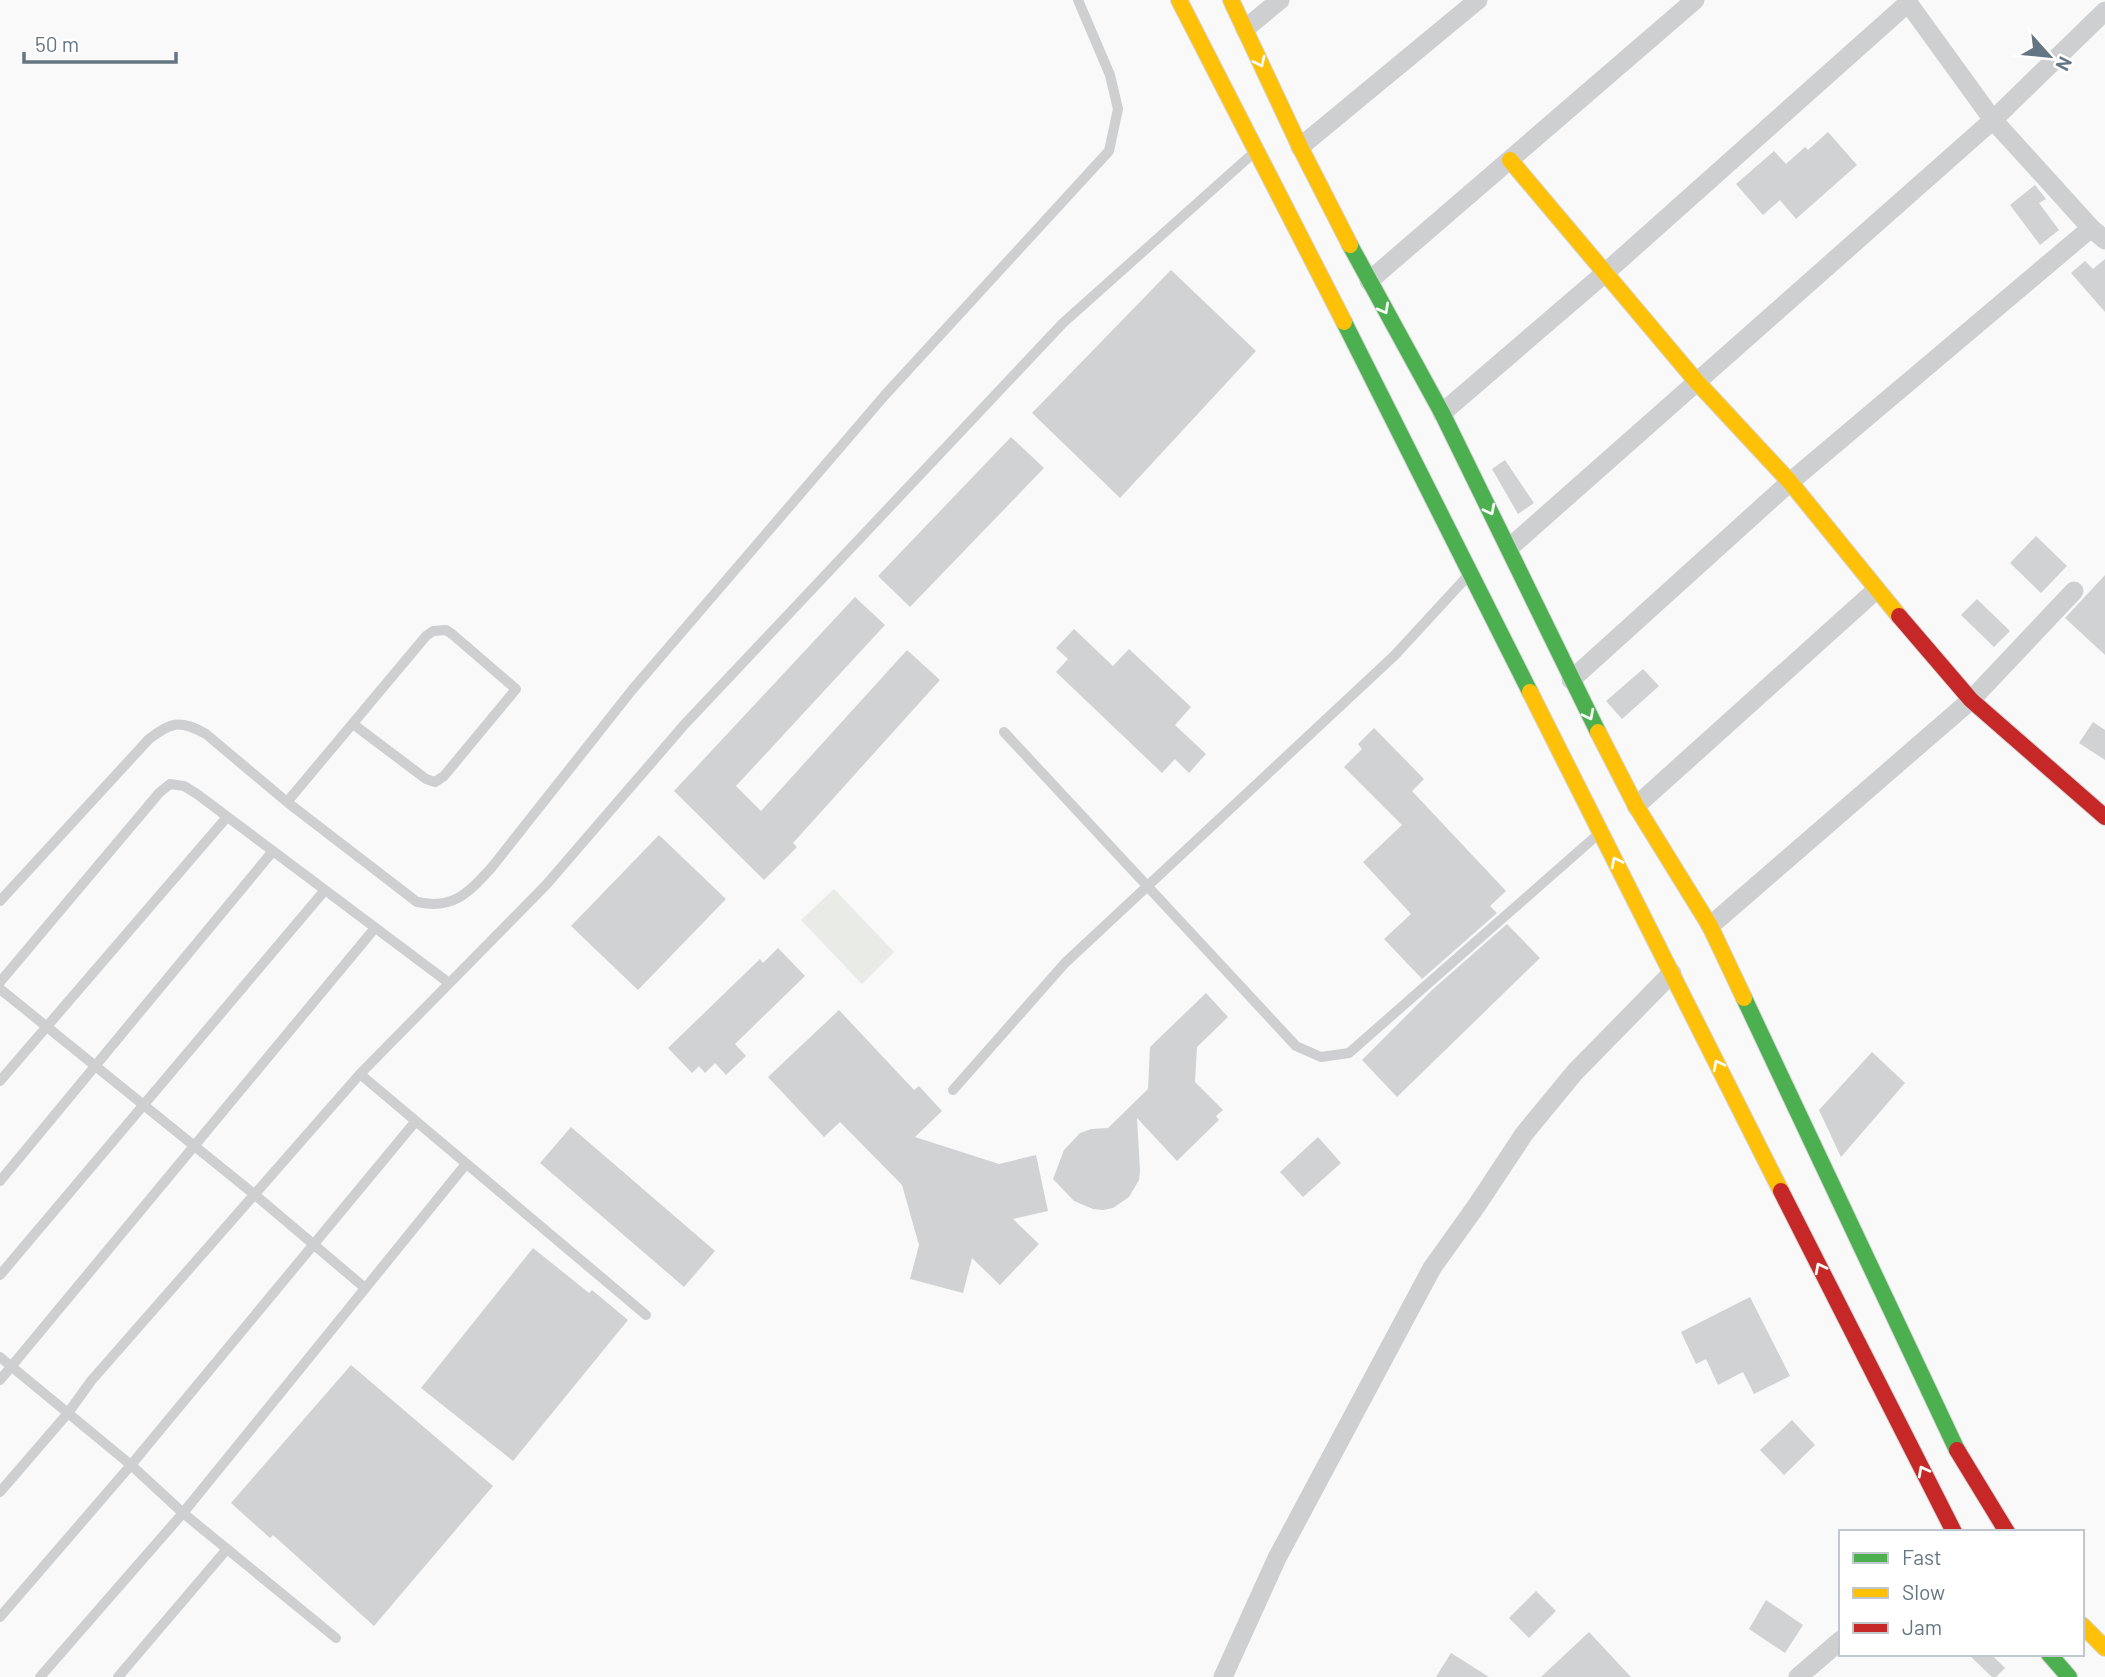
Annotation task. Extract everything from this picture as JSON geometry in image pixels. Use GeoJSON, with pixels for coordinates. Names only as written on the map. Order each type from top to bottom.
{"type":"FeatureCollection","features":[{"type":"Feature","properties":{"kind":"main road"},"geometry":{"type":"LineString","coordinates":[[1179,0],[1352,337],[1953,1530]]}},
{"type":"Feature","properties":{"kind":"main road"},"geometry":{"type":"LineString","coordinates":[[1231,0],[1300,147],[1369,281],[1442,413],[1636,806],[1710,926],[1959,1454],[2006,1530]]}},
{"type":"Feature","properties":{"kind":"main road"},"geometry":{"type":"LineString","coordinates":[[1510,160],[1697,382],[1790,482],[1876,590],[1971,701],[2105,817]]}},
{"type":"Feature","properties":{"kind":"main road"},"geometry":{"type":"LineString","coordinates":[[2084,1627],[2105,1648]]}},
{"type":"Feature","properties":{"kind":"main road"},"geometry":{"type":"LineString","coordinates":[[2051,1656],[2069,1677]]}},
{"type":"Feature","properties":{"kind":"street"},"geometry":{"type":"LineString","coordinates":[[1245,29],[1280,0]]}},
{"type":"Feature","properties":{"kind":"street"},"geometry":{"type":"LineString","coordinates":[[1300,147],[1478,0]]}},
{"type":"Feature","properties":{"kind":"street"},"geometry":{"type":"LineString","coordinates":[[1369,281],[1695,0]]}},
{"type":"Feature","properties":{"kind":"street"},"geometry":{"type":"LineString","coordinates":[[1442,413],[1605,273],[1907,1],[1993,120],[2098,234],[1790,482],[1572,680]]}},
{"type":"Feature","properties":{"kind":"street"},"geometry":{"type":"LineString","coordinates":[[1509,548],[1993,120],[2105,11]]}},
{"type":"Feature","properties":{"kind":"street"},"geometry":{"type":"LineString","coordinates":[[1636,806],[1876,590]]}},
{"type":"Feature","properties":{"kind":"street"},"geometry":{"type":"LineString","coordinates":[[1710,926],[1971,701],[2074,591]]}},
{"type":"Feature","properties":{"kind":"street"},"geometry":{"type":"LineString","coordinates":[[1223,1677],[1277,1558],[1432,1268],[1533,1124],[1576,1072],[1672,973]]}},
{"type":"Feature","properties":{"kind":"street"},"geometry":{"type":"LineString","coordinates":[[1798,1677],[1839,1642]]}},
{"type":"Feature","properties":{"kind":"lane"},"geometry":{"type":"LineString","coordinates":[[0,901],[149,739],[167,725],[181,724],[206,734],[287,802],[417,902],[436,906],[468,893],[492,867],[632,690],[885,395],[1109,151],[1118,109],[1110,75],[1078,0]]}},
{"type":"Feature","properties":{"kind":"lane"},"geometry":{"type":"LineString","coordinates":[[0,1492],[68,1413],[91,1381],[360,1074],[546,885],[684,725],[1063,323],[1255,152]]}},
{"type":"Feature","properties":{"kind":"lane"},"geometry":{"type":"LineString","coordinates":[[953,1090],[1065,963],[1395,655],[1470,573]]}},
{"type":"Feature","properties":{"kind":"lane"},"geometry":{"type":"LineString","coordinates":[[287,802],[426,636],[439,629],[446,629],[516,689],[444,776],[435,782],[426,779],[353,724]]}},
{"type":"Feature","properties":{"kind":"lane"},"geometry":{"type":"LineString","coordinates":[[1004,732],[1297,1045],[1321,1057],[1349,1053],[1600,832]]}},
{"type":"Feature","properties":{"kind":"lane"},"geometry":{"type":"LineString","coordinates":[[0,982],[159,793],[170,784],[184,786],[449,984]]}},
{"type":"Feature","properties":{"kind":"lane"},"geometry":{"type":"LineString","coordinates":[[0,1081],[227,817]]}},
{"type":"Feature","properties":{"kind":"lane"},"geometry":{"type":"LineString","coordinates":[[0,1181],[273,851]]}},
{"type":"Feature","properties":{"kind":"lane"},"geometry":{"type":"LineString","coordinates":[[0,1275],[325,890]]}},
{"type":"Feature","properties":{"kind":"lane"},"geometry":{"type":"LineString","coordinates":[[0,1380],[376,928]]}},
{"type":"Feature","properties":{"kind":"lane"},"geometry":{"type":"LineString","coordinates":[[0,989],[254,1194],[365,1289]]}},
{"type":"Feature","properties":{"kind":"lane"},"geometry":{"type":"LineString","coordinates":[[360,1074],[646,1315]]}},
{"type":"Feature","properties":{"kind":"lane"},"geometry":{"type":"LineString","coordinates":[[0,1617],[131,1465],[415,1122]]}},
{"type":"Feature","properties":{"kind":"lane"},"geometry":{"type":"LineString","coordinates":[[40,1677],[183,1513],[466,1164]]}},
{"type":"Feature","properties":{"kind":"lane"},"geometry":{"type":"LineString","coordinates":[[0,1357],[131,1465],[183,1513],[336,1638]]}},
{"type":"Feature","properties":{"kind":"lane"},"geometry":{"type":"LineString","coordinates":[[118,1677],[227,1549]]}},
{"type":"Feature","properties":{"kind":"shaded area"},"geometry":{"type":"Polygon","coordinates":[[[834,889],[894,952],[862,984],[801,920],[834,889]]]}},
{"type":"Feature","properties":{"kind":"building"},"geometry":{"type":"Polygon","coordinates":[[[1828,132],[1857,165],[1796,219],[1780,200],[1763,215],[1736,184],[1774,151],[1786,164],[1805,147],[1808,150],[1828,132]]]}},
{"type":"Feature","properties":{"kind":"building"},"geometry":{"type":"Polygon","coordinates":[[[2035,185],[2046,199],[2039,203],[2059,230],[2040,245],[2010,205],[2035,185]]]}},
{"type":"Feature","properties":{"kind":"building"},"geometry":{"type":"Polygon","coordinates":[[[2105,259],[2105,312],[2071,273],[2085,261],[2093,269],[2105,259]]]}},
{"type":"Feature","properties":{"kind":"building"},"geometry":{"type":"Polygon","coordinates":[[[1171,270],[1256,351],[1120,498],[1032,413],[1171,270]]]}},
{"type":"Feature","properties":{"kind":"building"},"geometry":{"type":"Polygon","coordinates":[[[1011,437],[1044,468],[910,607],[878,576],[1011,437]]]}},
{"type":"Feature","properties":{"kind":"building"},"geometry":{"type":"Polygon","coordinates":[[[1505,460],[1534,503],[1518,514],[1492,469],[1505,460]]]}},
{"type":"Feature","properties":{"kind":"building"},"geometry":{"type":"Polygon","coordinates":[[[2036,536],[2067,566],[2041,593],[2010,563],[2036,536]]]}},
{"type":"Feature","properties":{"kind":"building"},"geometry":{"type":"Polygon","coordinates":[[[2105,575],[2105,655],[2065,618],[2105,575]]]}},
{"type":"Feature","properties":{"kind":"building"},"geometry":{"type":"Polygon","coordinates":[[[855,597],[885,625],[736,786],[761,811],[907,650],[940,680],[793,843],[797,847],[764,880],[674,791],[855,597]]]}},
{"type":"Feature","properties":{"kind":"building"},"geometry":{"type":"Polygon","coordinates":[[[1977,599],[2010,631],[1994,647],[1961,615],[1977,599]]]}},
{"type":"Feature","properties":{"kind":"building"},"geometry":{"type":"Polygon","coordinates":[[[1074,629],[1113,666],[1129,649],[1191,707],[1175,725],[1206,754],[1189,773],[1175,759],[1162,773],[1056,672],[1068,659],[1056,648],[1074,629]]]}},
{"type":"Feature","properties":{"kind":"building"},"geometry":{"type":"Polygon","coordinates":[[[1643,669],[1659,686],[1622,719],[1606,701],[1643,669]]]}},
{"type":"Feature","properties":{"kind":"building"},"geometry":{"type":"Polygon","coordinates":[[[2093,722],[2105,730],[2105,760],[2079,743],[2093,722]]]}},
{"type":"Feature","properties":{"kind":"building"},"geometry":{"type":"Polygon","coordinates":[[[1374,728],[1424,779],[1412,791],[1506,891],[1490,906],[1497,913],[1422,979],[1384,939],[1411,914],[1363,862],[1402,825],[1344,767],[1362,749],[1358,744],[1374,728]]]}},
{"type":"Feature","properties":{"kind":"building"},"geometry":{"type":"Polygon","coordinates":[[[659,835],[726,899],[638,990],[571,926],[659,835]]]}},
{"type":"Feature","properties":{"kind":"building"},"geometry":{"type":"Polygon","coordinates":[[[1507,924],[1540,958],[1397,1097],[1362,1060],[1432,990],[1507,924]]]}},
{"type":"Feature","properties":{"kind":"building"},"geometry":{"type":"Polygon","coordinates":[[[778,948],[805,976],[735,1044],[746,1056],[726,1075],[715,1063],[705,1073],[699,1066],[692,1073],[668,1048],[760,959],[763,963],[778,948]]]}},
{"type":"Feature","properties":{"kind":"building"},"geometry":{"type":"Polygon","coordinates":[[[1206,993],[1228,1017],[1197,1047],[1195,1082],[1223,1110],[1216,1116],[1219,1120],[1177,1161],[1137,1118],[1140,1171],[1139,1180],[1129,1197],[1113,1208],[1103,1210],[1074,1201],[1053,1179],[1064,1150],[1080,1133],[1108,1128],[1148,1089],[1150,1047],[1206,993]]]}},
{"type":"Feature","properties":{"kind":"building"},"geometry":{"type":"Polygon","coordinates":[[[839,1010],[914,1090],[919,1086],[942,1111],[915,1137],[999,1164],[1036,1155],[1048,1211],[1013,1219],[1039,1244],[1000,1285],[972,1258],[963,1293],[910,1279],[919,1245],[902,1185],[840,1122],[824,1137],[768,1077],[839,1010]]]}},
{"type":"Feature","properties":{"kind":"building"},"geometry":{"type":"Polygon","coordinates":[[[1872,1052],[1905,1083],[1841,1157],[1819,1110],[1872,1052]]]}},
{"type":"Feature","properties":{"kind":"building"},"geometry":{"type":"Polygon","coordinates":[[[571,1127],[715,1251],[684,1287],[540,1163],[571,1127]]]}},
{"type":"Feature","properties":{"kind":"building"},"geometry":{"type":"Polygon","coordinates":[[[1318,1137],[1341,1163],[1303,1197],[1280,1172],[1318,1137]]]}},
{"type":"Feature","properties":{"kind":"building"},"geometry":{"type":"Polygon","coordinates":[[[533,1248],[589,1293],[592,1290],[628,1320],[513,1461],[421,1388],[533,1248]]]}},
{"type":"Feature","properties":{"kind":"building"},"geometry":{"type":"Polygon","coordinates":[[[1750,1297],[1790,1376],[1754,1394],[1743,1372],[1718,1385],[1706,1359],[1696,1364],[1681,1332],[1750,1297]]]}},
{"type":"Feature","properties":{"kind":"building"},"geometry":{"type":"Polygon","coordinates":[[[351,1365],[493,1486],[374,1626],[273,1535],[270,1538],[231,1503],[351,1365]]]}},
{"type":"Feature","properties":{"kind":"building"},"geometry":{"type":"Polygon","coordinates":[[[1792,1420],[1815,1445],[1784,1475],[1760,1450],[1792,1420]]]}},
{"type":"Feature","properties":{"kind":"building"},"geometry":{"type":"Polygon","coordinates":[[[1536,1591],[1556,1611],[1529,1638],[1509,1618],[1536,1591]]]}},
{"type":"Feature","properties":{"kind":"building"},"geometry":{"type":"Polygon","coordinates":[[[1766,1600],[1803,1625],[1785,1653],[1749,1629],[1766,1600]]]}},
{"type":"Feature","properties":{"kind":"building"},"geometry":{"type":"Polygon","coordinates":[[[1589,1632],[1631,1677],[1541,1677],[1589,1632]]]}},
{"type":"Feature","properties":{"kind":"building"},"geometry":{"type":"Polygon","coordinates":[[[1451,1653],[1489,1677],[1436,1677],[1451,1653]]]}},
{"type":"Feature","properties":{"kind":"building"},"geometry":{"type":"Polygon","coordinates":[[[1970,1656],[1993,1656],[2005,1668],[1996,1677],[1992,1677],[1970,1656]]]}},
{"type":"Feature","properties":{"kind":"traffic: fast"},"geometry":{"type":"LineString","coordinates":[[1350,245],[1442,413],[1598,732]]}},
{"type":"Feature","properties":{"kind":"traffic: fast"},"geometry":{"type":"LineString","coordinates":[[1344,322],[1530,692]]}},
{"type":"Feature","properties":{"kind":"traffic: fast"},"geometry":{"type":"LineString","coordinates":[[1744,998],[1957,1450]]}},
{"type":"Feature","properties":{"kind":"traffic: fast"},"geometry":{"type":"LineString","coordinates":[[2051,1656],[2069,1677]]}},
{"type":"Feature","properties":{"kind":"traffic: slow"},"geometry":{"type":"LineString","coordinates":[[1179,0],[1344,322]]}},
{"type":"Feature","properties":{"kind":"traffic: slow"},"geometry":{"type":"LineString","coordinates":[[1231,0],[1300,147],[1350,245]]}},
{"type":"Feature","properties":{"kind":"traffic: slow"},"geometry":{"type":"LineString","coordinates":[[1510,160],[1697,382],[1790,482],[1899,616]]}},
{"type":"Feature","properties":{"kind":"traffic: slow"},"geometry":{"type":"LineString","coordinates":[[1530,692],[1781,1191]]}},
{"type":"Feature","properties":{"kind":"traffic: slow"},"geometry":{"type":"LineString","coordinates":[[1598,732],[1636,806],[1710,926],[1744,998]]}},
{"type":"Feature","properties":{"kind":"traffic: slow"},"geometry":{"type":"LineString","coordinates":[[2084,1627],[2105,1648]]}},
{"type":"Feature","properties":{"kind":"traffic: jam"},"geometry":{"type":"LineString","coordinates":[[1899,616],[1971,700],[2105,817]]}},
{"type":"Feature","properties":{"kind":"traffic: jam"},"geometry":{"type":"LineString","coordinates":[[1781,1191],[1953,1530]]}},
{"type":"Feature","properties":{"kind":"traffic: jam"},"geometry":{"type":"LineString","coordinates":[[1957,1450],[2006,1530]]}}]}
